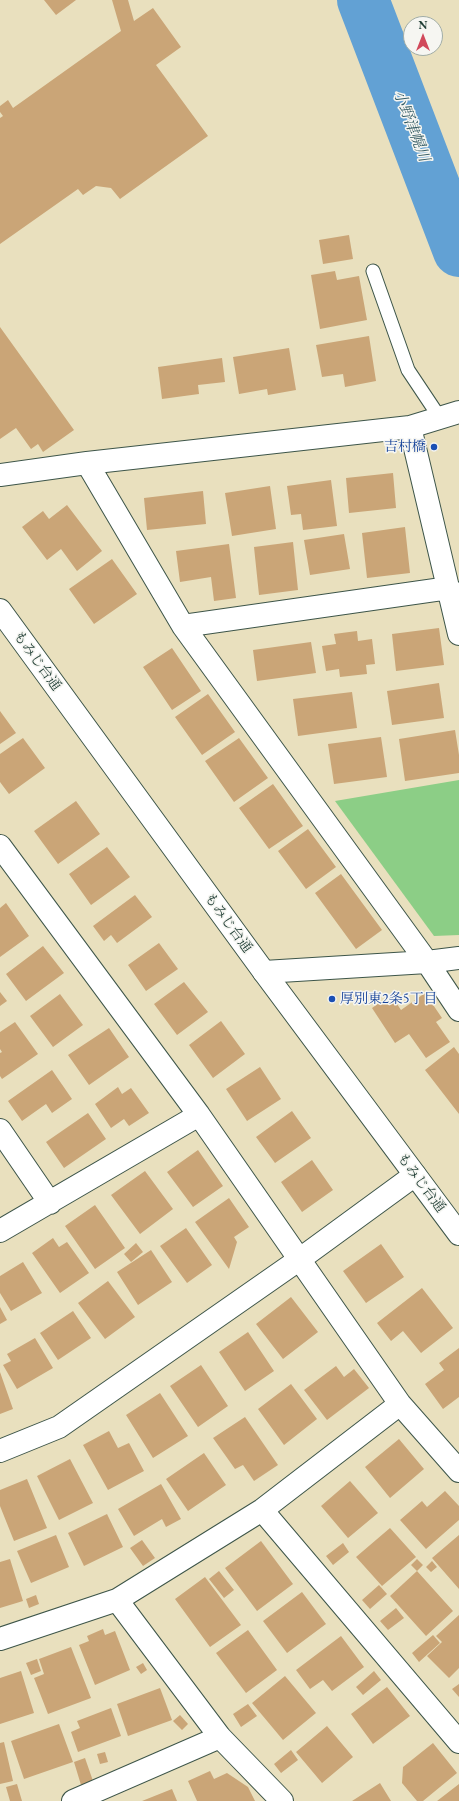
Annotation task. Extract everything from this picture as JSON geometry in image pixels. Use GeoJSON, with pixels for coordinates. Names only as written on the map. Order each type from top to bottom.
{"type":"FeatureCollection","features":[{"type":"Feature","properties":{"kind":"street"},"geometry":{"type":"LineString","coordinates":[[0,475],[87,463],[410,427],[450,415]]}},
{"type":"Feature","properties":{"kind":"street"},"geometry":{"type":"LineString","coordinates":[[410,427],[459,634]]}},
{"type":"Feature","properties":{"kind":"street"},"geometry":{"type":"LineString","coordinates":[[87,463],[183,626],[427,962],[459,1010]]}},
{"type":"Feature","properties":{"kind":"street"},"geometry":{"type":"LineString","coordinates":[[183,626],[449,588]]}},
{"type":"Feature","properties":{"kind":"street","name":"もみじ台通"},"geometry":{"type":"LineString","coordinates":[[0,610],[264,972],[459,1234]]}},
{"type":"Feature","properties":{"kind":"street"},"geometry":{"type":"LineString","coordinates":[[0,846],[199,1115],[400,1404],[459,1470]]}},
{"type":"Feature","properties":{"kind":"street"},"geometry":{"type":"LineString","coordinates":[[264,972],[427,962],[459,958]]}},
{"type":"Feature","properties":{"kind":"street"},"geometry":{"type":"LineString","coordinates":[[0,1231],[199,1115]]}},
{"type":"Feature","properties":{"kind":"street"},"geometry":{"type":"LineString","coordinates":[[0,1130],[50,1203]]}},
{"type":"Feature","properties":{"kind":"street"},"geometry":{"type":"LineString","coordinates":[[0,1450],[59,1427],[300,1260],[415,1175]]}},
{"type":"Feature","properties":{"kind":"street"},"geometry":{"type":"LineString","coordinates":[[0,1639],[117,1600],[262,1510],[400,1404]]}},
{"type":"Feature","properties":{"kind":"street"},"geometry":{"type":"LineString","coordinates":[[262,1510],[459,1742]]}},
{"type":"Feature","properties":{"kind":"street"},"geometry":{"type":"LineString","coordinates":[[117,1600],[220,1737],[282,1801]]}},
{"type":"Feature","properties":{"kind":"street"},"geometry":{"type":"LineString","coordinates":[[73,1801],[220,1737]]}},
{"type":"Feature","properties":{"kind":"lane"},"geometry":{"type":"LineString","coordinates":[[373,271],[408,370],[450,415]]}},
{"type":"Feature","properties":{"kind":"green space"},"geometry":{"type":"Polygon","coordinates":[[[459,780],[459,935],[434,936],[335,801],[459,780]]]}},
{"type":"Feature","properties":{"kind":"building"},"geometry":{"type":"Polygon","coordinates":[[[44,0],[76,0],[56,15],[44,0]]]}},
{"type":"Feature","properties":{"kind":"building"},"geometry":{"type":"Polygon","coordinates":[[[112,0],[128,0],[134,21],[153,8],[181,47],[156,65],[208,136],[120,199],[111,188],[96,186],[83,195],[78,189],[0,244],[0,118],[3,116],[0,112],[0,106],[8,100],[13,108],[121,31],[112,0]]]}},
{"type":"Feature","properties":{"kind":"building"},"geometry":{"type":"Polygon","coordinates":[[[349,235],[353,259],[323,264],[319,240],[349,235]]]}},
{"type":"Feature","properties":{"kind":"building"},"geometry":{"type":"Polygon","coordinates":[[[335,271],[337,280],[359,276],[367,320],[320,329],[311,275],[335,271]]]}},
{"type":"Feature","properties":{"kind":"building"},"geometry":{"type":"Polygon","coordinates":[[[0,327],[74,430],[43,452],[38,444],[31,449],[16,428],[0,439],[0,327]]]}},
{"type":"Feature","properties":{"kind":"building"},"geometry":{"type":"Polygon","coordinates":[[[369,336],[376,381],[345,387],[343,374],[322,377],[316,345],[369,336]]]}},
{"type":"Feature","properties":{"kind":"building"},"geometry":{"type":"Polygon","coordinates":[[[289,348],[296,390],[268,395],[267,389],[239,394],[233,357],[289,348]]]}},
{"type":"Feature","properties":{"kind":"building"},"geometry":{"type":"Polygon","coordinates":[[[222,358],[225,382],[198,385],[199,394],[162,399],[158,367],[222,358]]]}},
{"type":"Feature","properties":{"kind":"building"},"geometry":{"type":"Polygon","coordinates":[[[393,473],[396,508],[349,513],[346,478],[393,473]]]}},
{"type":"Feature","properties":{"kind":"building"},"geometry":{"type":"Polygon","coordinates":[[[331,480],[337,526],[303,530],[301,514],[291,515],[287,486],[331,480]]]}},
{"type":"Feature","properties":{"kind":"building"},"geometry":{"type":"Polygon","coordinates":[[[270,486],[276,529],[232,536],[225,493],[270,486]]]}},
{"type":"Feature","properties":{"kind":"building"},"geometry":{"type":"Polygon","coordinates":[[[203,491],[206,524],[147,530],[144,498],[203,491]]]}},
{"type":"Feature","properties":{"kind":"building"},"geometry":{"type":"Polygon","coordinates":[[[67,505],[102,551],[77,571],[61,549],[47,560],[22,527],[43,511],[49,519],[67,505]]]}},
{"type":"Feature","properties":{"kind":"building"},"geometry":{"type":"Polygon","coordinates":[[[405,527],[410,573],[367,578],[362,533],[405,527]]]}},
{"type":"Feature","properties":{"kind":"building"},"geometry":{"type":"Polygon","coordinates":[[[344,534],[350,569],[310,575],[304,540],[344,534]]]}},
{"type":"Feature","properties":{"kind":"building"},"geometry":{"type":"Polygon","coordinates":[[[293,542],[298,590],[259,595],[254,547],[293,542]]]}},
{"type":"Feature","properties":{"kind":"building"},"geometry":{"type":"Polygon","coordinates":[[[229,544],[236,598],[214,601],[211,577],[180,582],[176,551],[229,544]]]}},
{"type":"Feature","properties":{"kind":"building"},"geometry":{"type":"Polygon","coordinates":[[[112,559],[137,594],[94,624],[69,589],[112,559]]]}},
{"type":"Feature","properties":{"kind":"building"},"geometry":{"type":"Polygon","coordinates":[[[439,628],[444,665],[396,671],[392,634],[439,628]]]}},
{"type":"Feature","properties":{"kind":"building"},"geometry":{"type":"Polygon","coordinates":[[[357,631],[358,641],[372,639],[375,664],[366,665],[367,674],[340,677],[339,669],[326,671],[322,646],[336,644],[334,634],[357,631]]]}},
{"type":"Feature","properties":{"kind":"building"},"geometry":{"type":"Polygon","coordinates":[[[311,642],[316,673],[257,681],[253,650],[311,642]]]}},
{"type":"Feature","properties":{"kind":"building"},"geometry":{"type":"Polygon","coordinates":[[[172,648],[201,691],[172,710],[143,667],[172,648]]]}},
{"type":"Feature","properties":{"kind":"building"},"geometry":{"type":"Polygon","coordinates":[[[439,683],[444,718],[392,725],[387,691],[439,683]]]}},
{"type":"Feature","properties":{"kind":"building"},"geometry":{"type":"Polygon","coordinates":[[[352,692],[357,728],[298,736],[293,699],[352,692]]]}},
{"type":"Feature","properties":{"kind":"building"},"geometry":{"type":"Polygon","coordinates":[[[208,694],[235,732],[202,755],[175,717],[208,694]]]}},
{"type":"Feature","properties":{"kind":"building"},"geometry":{"type":"Polygon","coordinates":[[[0,711],[16,733],[0,744],[0,711]]]}},
{"type":"Feature","properties":{"kind":"building"},"geometry":{"type":"Polygon","coordinates":[[[455,730],[459,755],[459,773],[405,781],[399,739],[455,730]]]}},
{"type":"Feature","properties":{"kind":"building"},"geometry":{"type":"Polygon","coordinates":[[[381,737],[387,777],[334,784],[328,744],[381,737]]]}},
{"type":"Feature","properties":{"kind":"building"},"geometry":{"type":"Polygon","coordinates":[[[23,738],[45,768],[9,794],[0,782],[0,754],[23,738]]]}},
{"type":"Feature","properties":{"kind":"building"},"geometry":{"type":"Polygon","coordinates":[[[239,738],[268,778],[234,802],[205,761],[239,738]]]}},
{"type":"Feature","properties":{"kind":"building"},"geometry":{"type":"Polygon","coordinates":[[[273,784],[303,826],[269,849],[239,808],[273,784]]]}},
{"type":"Feature","properties":{"kind":"building"},"geometry":{"type":"Polygon","coordinates":[[[76,801],[100,834],[58,864],[34,831],[76,801]]]}},
{"type":"Feature","properties":{"kind":"building"},"geometry":{"type":"Polygon","coordinates":[[[308,829],[336,867],[306,889],[278,851],[308,829]]]}},
{"type":"Feature","properties":{"kind":"building"},"geometry":{"type":"Polygon","coordinates":[[[107,847],[130,877],[91,905],[69,874],[107,847]]]}},
{"type":"Feature","properties":{"kind":"building"},"geometry":{"type":"Polygon","coordinates":[[[341,874],[382,930],[356,949],[315,893],[341,874]]]}},
{"type":"Feature","properties":{"kind":"building"},"geometry":{"type":"Polygon","coordinates":[[[135,895],[152,917],[117,943],[111,935],[104,941],[93,926],[135,895]]]}},
{"type":"Feature","properties":{"kind":"building"},"geometry":{"type":"Polygon","coordinates":[[[6,903],[29,936],[0,957],[0,908],[6,903]]]}},
{"type":"Feature","properties":{"kind":"building"},"geometry":{"type":"Polygon","coordinates":[[[159,943],[178,969],[146,991],[128,965],[159,943]]]}},
{"type":"Feature","properties":{"kind":"building"},"geometry":{"type":"Polygon","coordinates":[[[43,946],[64,973],[26,1001],[6,974],[43,946]]]}},
{"type":"Feature","properties":{"kind":"building"},"geometry":{"type":"Polygon","coordinates":[[[184,982],[208,1012],[177,1035],[154,1004],[184,982]]]}},
{"type":"Feature","properties":{"kind":"building"},"geometry":{"type":"Polygon","coordinates":[[[0,992],[7,1001],[0,1006],[0,992]]]}},
{"type":"Feature","properties":{"kind":"building"},"geometry":{"type":"Polygon","coordinates":[[[425,993],[442,1018],[436,1022],[450,1042],[426,1058],[409,1034],[395,1043],[372,1008],[391,995],[401,1010],[425,993]]]}},
{"type":"Feature","properties":{"kind":"building"},"geometry":{"type":"Polygon","coordinates":[[[60,994],[83,1025],[53,1047],[30,1016],[60,994]]]}},
{"type":"Feature","properties":{"kind":"building"},"geometry":{"type":"Polygon","coordinates":[[[221,1021],[245,1054],[213,1078],[189,1045],[221,1021]]]}},
{"type":"Feature","properties":{"kind":"building"},"geometry":{"type":"Polygon","coordinates":[[[15,1022],[38,1054],[2,1079],[0,1076],[0,1053],[2,1052],[0,1049],[0,1032],[15,1022]]]}},
{"type":"Feature","properties":{"kind":"building"},"geometry":{"type":"Polygon","coordinates":[[[109,1028],[129,1057],[89,1085],[68,1055],[109,1028]]]}},
{"type":"Feature","properties":{"kind":"building"},"geometry":{"type":"Polygon","coordinates":[[[454,1047],[459,1054],[459,1114],[425,1070],[454,1047]]]}},
{"type":"Feature","properties":{"kind":"building"},"geometry":{"type":"Polygon","coordinates":[[[260,1067],[281,1099],[247,1121],[226,1089],[260,1067]]]}},
{"type":"Feature","properties":{"kind":"building"},"geometry":{"type":"Polygon","coordinates":[[[52,1070],[72,1099],[52,1113],[46,1104],[22,1121],[8,1101],[52,1070]]]}},
{"type":"Feature","properties":{"kind":"building"},"geometry":{"type":"Polygon","coordinates":[[[118,1087],[122,1094],[131,1088],[149,1113],[129,1126],[124,1119],[111,1128],[95,1104],[118,1087]]]}},
{"type":"Feature","properties":{"kind":"building"},"geometry":{"type":"Polygon","coordinates":[[[292,1111],[311,1138],[275,1163],[256,1137],[292,1111]]]}},
{"type":"Feature","properties":{"kind":"building"},"geometry":{"type":"Polygon","coordinates":[[[88,1113],[106,1139],[64,1168],[46,1142],[88,1113]]]}},
{"type":"Feature","properties":{"kind":"building"},"geometry":{"type":"Polygon","coordinates":[[[198,1150],[223,1186],[193,1207],[167,1172],[198,1150]]]}},
{"type":"Feature","properties":{"kind":"building"},"geometry":{"type":"Polygon","coordinates":[[[312,1160],[333,1190],[302,1212],[281,1182],[312,1160]]]}},
{"type":"Feature","properties":{"kind":"building"},"geometry":{"type":"Polygon","coordinates":[[[145,1171],[173,1209],[140,1234],[111,1195],[145,1171]]]}},
{"type":"Feature","properties":{"kind":"building"},"geometry":{"type":"Polygon","coordinates":[[[229,1198],[249,1227],[234,1237],[237,1242],[229,1269],[195,1222],[229,1198]]]}},
{"type":"Feature","properties":{"kind":"building"},"geometry":{"type":"Polygon","coordinates":[[[95,1205],[125,1248],[95,1269],[65,1226],[95,1205]]]}},
{"type":"Feature","properties":{"kind":"building"},"geometry":{"type":"Polygon","coordinates":[[[186,1228],[212,1265],[187,1283],[160,1246],[186,1228]]]}},
{"type":"Feature","properties":{"kind":"building"},"geometry":{"type":"Polygon","coordinates":[[[53,1238],[59,1247],[67,1242],[89,1273],[60,1293],[32,1253],[53,1238]]]}},
{"type":"Feature","properties":{"kind":"building"},"geometry":{"type":"Polygon","coordinates":[[[136,1243],[143,1252],[131,1262],[124,1254],[136,1243]]]}},
{"type":"Feature","properties":{"kind":"building"},"geometry":{"type":"Polygon","coordinates":[[[381,1244],[404,1277],[366,1303],[343,1271],[381,1244]]]}},
{"type":"Feature","properties":{"kind":"building"},"geometry":{"type":"Polygon","coordinates":[[[151,1250],[172,1282],[138,1305],[117,1272],[151,1250]]]}},
{"type":"Feature","properties":{"kind":"building"},"geometry":{"type":"Polygon","coordinates":[[[23,1262],[42,1293],[11,1311],[0,1293],[0,1276],[23,1262]]]}},
{"type":"Feature","properties":{"kind":"building"},"geometry":{"type":"Polygon","coordinates":[[[108,1281],[135,1317],[105,1339],[78,1303],[108,1281]]]}},
{"type":"Feature","properties":{"kind":"building"},"geometry":{"type":"Polygon","coordinates":[[[422,1288],[453,1328],[421,1353],[403,1331],[391,1341],[377,1323],[422,1288]]]}},
{"type":"Feature","properties":{"kind":"building"},"geometry":{"type":"Polygon","coordinates":[[[291,1297],[318,1332],[283,1359],[256,1324],[291,1297]]]}},
{"type":"Feature","properties":{"kind":"building"},"geometry":{"type":"Polygon","coordinates":[[[0,1307],[7,1320],[0,1324],[0,1307]]]}},
{"type":"Feature","properties":{"kind":"building"},"geometry":{"type":"Polygon","coordinates":[[[73,1311],[91,1338],[58,1360],[40,1333],[73,1311]]]}},
{"type":"Feature","properties":{"kind":"building"},"geometry":{"type":"Polygon","coordinates":[[[248,1332],[274,1371],[245,1391],[219,1352],[248,1332]]]}},
{"type":"Feature","properties":{"kind":"building"},"geometry":{"type":"Polygon","coordinates":[[[35,1338],[53,1368],[17,1389],[3,1365],[11,1361],[7,1354],[35,1338]]]}},
{"type":"Feature","properties":{"kind":"building"},"geometry":{"type":"Polygon","coordinates":[[[459,1348],[459,1397],[443,1409],[425,1384],[444,1370],[439,1363],[459,1348]]]}},
{"type":"Feature","properties":{"kind":"building"},"geometry":{"type":"Polygon","coordinates":[[[201,1365],[228,1406],[198,1427],[170,1386],[201,1365]]]}},
{"type":"Feature","properties":{"kind":"building"},"geometry":{"type":"Polygon","coordinates":[[[336,1366],[344,1377],[354,1369],[369,1388],[327,1420],[304,1390],[336,1366]]]}},
{"type":"Feature","properties":{"kind":"building"},"geometry":{"type":"Polygon","coordinates":[[[0,1372],[13,1409],[0,1414],[0,1372]]]}},
{"type":"Feature","properties":{"kind":"building"},"geometry":{"type":"Polygon","coordinates":[[[291,1384],[317,1419],[284,1445],[258,1409],[291,1384]]]}},
{"type":"Feature","properties":{"kind":"building"},"geometry":{"type":"Polygon","coordinates":[[[160,1393],[188,1436],[153,1458],[126,1415],[160,1393]]]}},
{"type":"Feature","properties":{"kind":"building"},"geometry":{"type":"Polygon","coordinates":[[[245,1417],[278,1465],[254,1481],[243,1465],[235,1469],[213,1438],[245,1417]]]}},
{"type":"Feature","properties":{"kind":"building"},"geometry":{"type":"Polygon","coordinates":[[[109,1431],[118,1448],[129,1443],[144,1471],[108,1490],[83,1445],[109,1431]]]}},
{"type":"Feature","properties":{"kind":"building"},"geometry":{"type":"Polygon","coordinates":[[[399,1439],[424,1469],[390,1498],[365,1467],[399,1439]]]}},
{"type":"Feature","properties":{"kind":"building"},"geometry":{"type":"Polygon","coordinates":[[[204,1453],[226,1485],[188,1511],[166,1479],[204,1453]]]}},
{"type":"Feature","properties":{"kind":"building"},"geometry":{"type":"Polygon","coordinates":[[[70,1459],[93,1503],[59,1520],[37,1476],[70,1459]]]}},
{"type":"Feature","properties":{"kind":"building"},"geometry":{"type":"Polygon","coordinates":[[[27,1479],[47,1528],[14,1541],[0,1506],[0,1490],[27,1479]]]}},
{"type":"Feature","properties":{"kind":"building"},"geometry":{"type":"Polygon","coordinates":[[[350,1481],[378,1513],[348,1538],[321,1506],[350,1481]]]}},
{"type":"Feature","properties":{"kind":"building"},"geometry":{"type":"Polygon","coordinates":[[[161,1484],[181,1519],[166,1527],[162,1519],[134,1536],[118,1509],[161,1484]]]}},
{"type":"Feature","properties":{"kind":"building"},"geometry":{"type":"Polygon","coordinates":[[[445,1491],[459,1506],[459,1520],[426,1549],[400,1520],[422,1501],[427,1507],[445,1491]]]}},
{"type":"Feature","properties":{"kind":"building"},"geometry":{"type":"Polygon","coordinates":[[[107,1514],[123,1547],[84,1566],[68,1533],[107,1514]]]}},
{"type":"Feature","properties":{"kind":"building"},"geometry":{"type":"Polygon","coordinates":[[[390,1528],[416,1557],[382,1586],[356,1557],[390,1528]]]}},
{"type":"Feature","properties":{"kind":"building"},"geometry":{"type":"Polygon","coordinates":[[[56,1535],[69,1567],[31,1583],[17,1551],[56,1535]]]}},
{"type":"Feature","properties":{"kind":"building"},"geometry":{"type":"Polygon","coordinates":[[[459,1535],[459,1589],[432,1558],[459,1535]]]}},
{"type":"Feature","properties":{"kind":"building"},"geometry":{"type":"Polygon","coordinates":[[[142,1540],[155,1558],[143,1566],[130,1548],[142,1540]]]}},
{"type":"Feature","properties":{"kind":"building"},"geometry":{"type":"Polygon","coordinates":[[[261,1541],[293,1584],[257,1611],[225,1568],[261,1541]]]}},
{"type":"Feature","properties":{"kind":"building"},"geometry":{"type":"Polygon","coordinates":[[[343,1543],[349,1552],[333,1565],[326,1556],[343,1543]]]}},
{"type":"Feature","properties":{"kind":"building"},"geometry":{"type":"Polygon","coordinates":[[[10,1559],[23,1601],[0,1608],[0,1562],[10,1559]]]}},
{"type":"Feature","properties":{"kind":"building"},"geometry":{"type":"Polygon","coordinates":[[[417,1559],[423,1565],[417,1571],[411,1565],[417,1559]]]}},
{"type":"Feature","properties":{"kind":"building"},"geometry":{"type":"Polygon","coordinates":[[[432,1561],[437,1567],[431,1572],[426,1567],[432,1561]]]}},
{"type":"Feature","properties":{"kind":"building"},"geometry":{"type":"Polygon","coordinates":[[[219,1571],[234,1590],[224,1598],[209,1579],[219,1571]]]}},
{"type":"Feature","properties":{"kind":"building"},"geometry":{"type":"Polygon","coordinates":[[[417,1571],[453,1611],[426,1636],[390,1596],[417,1571]]]}},
{"type":"Feature","properties":{"kind":"building"},"geometry":{"type":"Polygon","coordinates":[[[205,1577],[241,1625],[210,1647],[175,1599],[205,1577]]]}},
{"type":"Feature","properties":{"kind":"building"},"geometry":{"type":"Polygon","coordinates":[[[379,1585],[387,1594],[370,1609],[362,1600],[379,1585]]]}},
{"type":"Feature","properties":{"kind":"building"},"geometry":{"type":"Polygon","coordinates":[[[302,1592],[326,1624],[287,1653],[263,1621],[302,1592]]]}},
{"type":"Feature","properties":{"kind":"building"},"geometry":{"type":"Polygon","coordinates":[[[36,1595],[39,1604],[29,1608],[26,1599],[36,1595]]]}},
{"type":"Feature","properties":{"kind":"building"},"geometry":{"type":"Polygon","coordinates":[[[396,1608],[404,1618],[388,1630],[380,1621],[396,1608]]]}},
{"type":"Feature","properties":{"kind":"building"},"geometry":{"type":"Polygon","coordinates":[[[459,1615],[459,1668],[449,1678],[427,1656],[442,1642],[436,1636],[459,1615]]]}},
{"type":"Feature","properties":{"kind":"building"},"geometry":{"type":"Polygon","coordinates":[[[103,1629],[105,1635],[115,1631],[130,1670],[95,1685],[79,1645],[89,1641],[87,1636],[103,1629]]]}},
{"type":"Feature","properties":{"kind":"building"},"geometry":{"type":"Polygon","coordinates":[[[248,1630],[277,1670],[246,1693],[216,1653],[248,1630]]]}},
{"type":"Feature","properties":{"kind":"building"},"geometry":{"type":"Polygon","coordinates":[[[433,1635],[440,1643],[419,1662],[412,1653],[433,1635]]]}},
{"type":"Feature","properties":{"kind":"building"},"geometry":{"type":"Polygon","coordinates":[[[341,1636],[364,1667],[332,1691],[323,1680],[310,1689],[296,1670],[341,1636]]]}},
{"type":"Feature","properties":{"kind":"building"},"geometry":{"type":"Polygon","coordinates":[[[71,1647],[91,1698],[48,1714],[34,1678],[44,1674],[39,1659],[71,1647]]]}},
{"type":"Feature","properties":{"kind":"building"},"geometry":{"type":"Polygon","coordinates":[[[37,1659],[41,1671],[31,1675],[26,1663],[37,1659]]]}},
{"type":"Feature","properties":{"kind":"building"},"geometry":{"type":"Polygon","coordinates":[[[143,1663],[147,1670],[141,1674],[136,1667],[143,1663]]]}},
{"type":"Feature","properties":{"kind":"building"},"geometry":{"type":"Polygon","coordinates":[[[21,1671],[34,1713],[0,1724],[0,1678],[21,1671]]]}},
{"type":"Feature","properties":{"kind":"building"},"geometry":{"type":"Polygon","coordinates":[[[374,1671],[381,1680],[363,1695],[356,1687],[374,1671]]]}},
{"type":"Feature","properties":{"kind":"building"},"geometry":{"type":"Polygon","coordinates":[[[285,1676],[316,1713],[283,1740],[252,1703],[285,1676]]]}},
{"type":"Feature","properties":{"kind":"building"},"geometry":{"type":"Polygon","coordinates":[[[459,1684],[459,1697],[452,1689],[459,1684]]]}},
{"type":"Feature","properties":{"kind":"building"},"geometry":{"type":"Polygon","coordinates":[[[387,1687],[410,1716],[373,1744],[351,1714],[387,1687]]]}},
{"type":"Feature","properties":{"kind":"building"},"geometry":{"type":"Polygon","coordinates":[[[160,1688],[172,1720],[128,1736],[117,1704],[160,1688]]]}},
{"type":"Feature","properties":{"kind":"building"},"geometry":{"type":"Polygon","coordinates":[[[248,1704],[257,1716],[241,1727],[233,1714],[248,1704]]]}},
{"type":"Feature","properties":{"kind":"building"},"geometry":{"type":"Polygon","coordinates":[[[111,1708],[121,1736],[78,1752],[71,1732],[80,1728],[77,1721],[111,1708]]]}},
{"type":"Feature","properties":{"kind":"building"},"geometry":{"type":"Polygon","coordinates":[[[180,1715],[188,1724],[182,1730],[173,1721],[180,1715]]]}},
{"type":"Feature","properties":{"kind":"building"},"geometry":{"type":"Polygon","coordinates":[[[59,1724],[73,1762],[24,1779],[11,1741],[59,1724]]]}},
{"type":"Feature","properties":{"kind":"building"},"geometry":{"type":"Polygon","coordinates":[[[327,1726],[353,1757],[322,1783],[296,1752],[327,1726]]]}},
{"type":"Feature","properties":{"kind":"building"},"geometry":{"type":"Polygon","coordinates":[[[4,1742],[13,1781],[0,1784],[0,1743],[4,1742]]]}},
{"type":"Feature","properties":{"kind":"building"},"geometry":{"type":"Polygon","coordinates":[[[433,1743],[457,1773],[423,1801],[417,1801],[402,1783],[403,1767],[433,1743]]]}},
{"type":"Feature","properties":{"kind":"building"},"geometry":{"type":"Polygon","coordinates":[[[291,1750],[298,1760],[281,1773],[274,1764],[291,1750]]]}},
{"type":"Feature","properties":{"kind":"building"},"geometry":{"type":"Polygon","coordinates":[[[105,1752],[108,1762],[100,1764],[97,1754],[105,1752]]]}},
{"type":"Feature","properties":{"kind":"building"},"geometry":{"type":"Polygon","coordinates":[[[85,1758],[93,1781],[81,1785],[74,1762],[85,1758]]]}},
{"type":"Feature","properties":{"kind":"building"},"geometry":{"type":"Polygon","coordinates":[[[210,1771],[214,1779],[227,1773],[248,1787],[255,1801],[197,1801],[188,1781],[210,1771]]]}},
{"type":"Feature","properties":{"kind":"building"},"geometry":{"type":"Polygon","coordinates":[[[380,1783],[391,1801],[352,1801],[380,1783]]]}},
{"type":"Feature","properties":{"kind":"building"},"geometry":{"type":"Polygon","coordinates":[[[17,1784],[22,1801],[10,1801],[6,1787],[17,1784]]]}},
{"type":"Feature","properties":{"kind":"building"},"geometry":{"type":"Polygon","coordinates":[[[459,1784],[459,1801],[437,1801],[459,1784]]]}},
{"type":"Feature","properties":{"kind":"building"},"geometry":{"type":"Polygon","coordinates":[[[172,1789],[177,1801],[142,1801],[172,1789]]]}},
{"type":"Feature","properties":{"kind":"waterway","name":"小野津幌川"},"geometry":{"type":"LineString","coordinates":[[363,0],[459,251]]}},
{"type":"Feature","properties":{"kind":"place","name":"吉村橋"},"geometry":{"type":"Point","coordinates":[434,447]}},
{"type":"Feature","properties":{"kind":"place","name":"厚別東2条5丁目"},"geometry":{"type":"Point","coordinates":[332,999]}}]}
